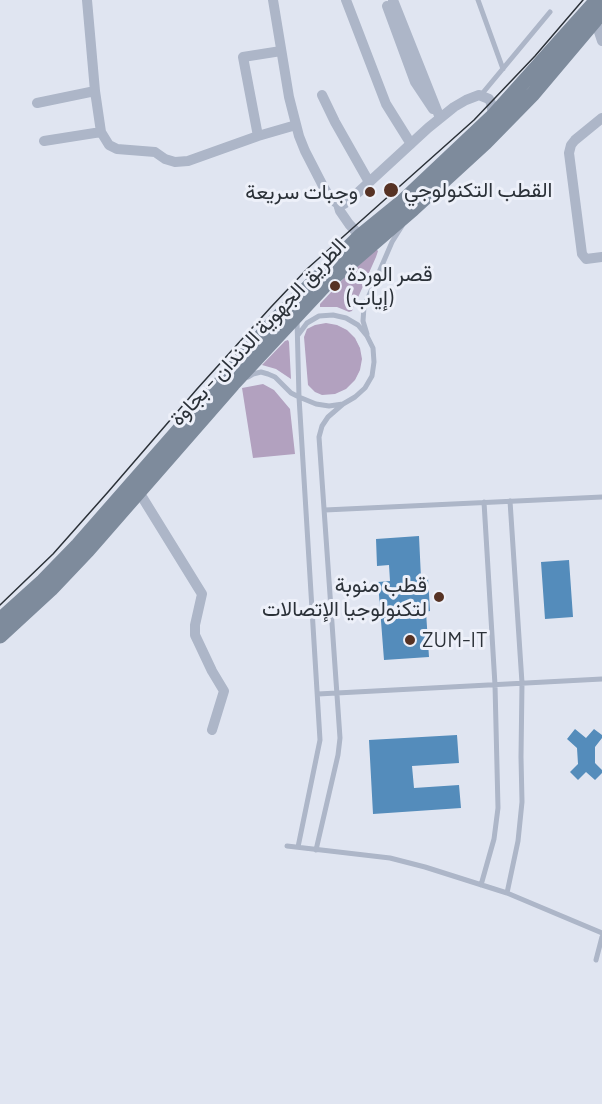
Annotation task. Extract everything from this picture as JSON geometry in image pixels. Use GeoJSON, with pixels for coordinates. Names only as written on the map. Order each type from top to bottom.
{"type":"FeatureCollection","features":[{"type":"Feature","properties":{"kind":"main road","name":"الطريق الجهوية الدندان - بجاوة"},"geometry":{"type":"LineString","coordinates":[[0,636],[51,589],[88,550],[233,384],[364,241],[402,201],[493,116],[597,0]]}},
{"type":"Feature","properties":{"kind":"main road","name":"الطريق الجهوية الدندان - بجاوة"},"geometry":{"type":"LineString","coordinates":[[0,620],[78,545],[306,287],[364,241],[413,209],[533,94],[598,16]]}},
{"type":"Feature","properties":{"kind":"street"},"geometry":{"type":"LineString","coordinates":[[87,0],[101,132],[109,145],[117,149],[155,152],[175,162],[188,161],[296,125]]}},
{"type":"Feature","properties":{"kind":"street"},"geometry":{"type":"LineString","coordinates":[[273,0],[296,125],[305,151],[323,186],[330,198],[338,204],[344,204],[369,182],[439,115],[466,100],[481,95],[490,101],[495,124],[485,142]]}},
{"type":"Feature","properties":{"kind":"street"},"geometry":{"type":"LineString","coordinates":[[346,0],[386,104],[411,144]]}},
{"type":"Feature","properties":{"kind":"street"},"geometry":{"type":"LineString","coordinates":[[390,3],[415,82],[425,99],[439,115]]}},
{"type":"Feature","properties":{"kind":"street"},"geometry":{"type":"LineString","coordinates":[[598,16],[602,41]]}},
{"type":"Feature","properties":{"kind":"street"},"geometry":{"type":"LineString","coordinates":[[258,136],[243,57],[281,51]]}},
{"type":"Feature","properties":{"kind":"street"},"geometry":{"type":"LineString","coordinates":[[37,103],[95,91]]}},
{"type":"Feature","properties":{"kind":"street"},"geometry":{"type":"LineString","coordinates":[[322,95],[369,182]]}},
{"type":"Feature","properties":{"kind":"street"},"geometry":{"type":"LineString","coordinates":[[602,118],[571,144],[569,153],[582,254],[586,259],[602,257]]}},
{"type":"Feature","properties":{"kind":"street"},"geometry":{"type":"LineString","coordinates":[[44,141],[101,132]]}},
{"type":"Feature","properties":{"kind":"street"},"geometry":{"type":"LineString","coordinates":[[338,204],[340,212],[364,241]]}},
{"type":"Feature","properties":{"kind":"street"},"geometry":{"type":"LineString","coordinates":[[139,492],[202,594],[195,634],[224,691],[212,730]]}},
{"type":"Feature","properties":{"kind":"lane"},"geometry":{"type":"LineString","coordinates":[[478,0],[503,69]]}},
{"type":"Feature","properties":{"kind":"lane"},"geometry":{"type":"LineString","coordinates":[[481,95],[550,12]]}},
{"type":"Feature","properties":{"kind":"lane"},"geometry":{"type":"LineString","coordinates":[[316,849],[340,738],[319,437],[328,417],[343,404],[355,398],[372,376],[373,348],[363,321],[364,307],[392,242],[413,209]]}},
{"type":"Feature","properties":{"kind":"lane"},"geometry":{"type":"LineString","coordinates":[[298,847],[320,740],[299,397],[297,314],[299,302],[306,287]]}},
{"type":"Feature","properties":{"kind":"lane"},"geometry":{"type":"LineString","coordinates":[[278,316],[288,313],[333,315],[346,318],[358,325],[367,336]]}},
{"type":"Feature","properties":{"kind":"lane"},"geometry":{"type":"LineString","coordinates":[[298,335],[307,322],[319,316]]}},
{"type":"Feature","properties":{"kind":"lane"},"geometry":{"type":"LineString","coordinates":[[233,384],[261,372],[275,377],[291,393],[316,404],[329,406],[343,404]]}},
{"type":"Feature","properties":{"kind":"lane"},"geometry":{"type":"LineString","coordinates":[[325,510],[602,497]]}},
{"type":"Feature","properties":{"kind":"lane"},"geometry":{"type":"LineString","coordinates":[[507,893],[518,841],[522,802],[522,683],[510,501]]}},
{"type":"Feature","properties":{"kind":"lane"},"geometry":{"type":"LineString","coordinates":[[482,885],[494,839],[498,808],[495,685],[484,502]]}},
{"type":"Feature","properties":{"kind":"lane"},"geometry":{"type":"LineString","coordinates":[[318,694],[602,679]]}},
{"type":"Feature","properties":{"kind":"lane"},"geometry":{"type":"LineString","coordinates":[[287,846],[390,858],[507,893],[602,935],[596,960]]}},
{"type":"Feature","properties":{"kind":"shaded area"},"geometry":{"type":"Polygon","coordinates":[[[376,249],[378,251],[376,257],[352,311],[337,307],[320,307],[320,304],[346,276],[376,249]]]}},
{"type":"Feature","properties":{"kind":"shaded area"},"geometry":{"type":"Polygon","coordinates":[[[326,323],[347,330],[355,338],[362,359],[355,380],[346,389],[335,394],[322,395],[308,385],[304,337],[307,329],[326,323]]]}},
{"type":"Feature","properties":{"kind":"shaded area"},"geometry":{"type":"Polygon","coordinates":[[[288,340],[291,379],[276,369],[262,365],[288,340]]]}},
{"type":"Feature","properties":{"kind":"shaded area"},"geometry":{"type":"Polygon","coordinates":[[[263,384],[274,390],[290,409],[295,454],[253,458],[242,388],[263,384]]]}},
{"type":"Feature","properties":{"kind":"building"},"geometry":{"type":"Polygon","coordinates":[[[419,536],[421,578],[428,578],[430,611],[426,612],[429,657],[384,660],[378,582],[390,581],[389,565],[377,566],[376,539],[419,536]]]}},
{"type":"Feature","properties":{"kind":"building"},"geometry":{"type":"Polygon","coordinates":[[[569,560],[573,617],[545,619],[541,562],[569,560]]]}},
{"type":"Feature","properties":{"kind":"building"},"geometry":{"type":"Polygon","coordinates":[[[575,729],[586,738],[594,729],[602,735],[595,747],[595,763],[602,773],[595,780],[586,772],[578,780],[570,772],[578,764],[577,748],[567,739],[575,729]]]}},
{"type":"Feature","properties":{"kind":"building"},"geometry":{"type":"Polygon","coordinates":[[[457,735],[459,763],[412,766],[414,788],[459,785],[461,808],[373,814],[369,740],[457,735]]]}},
{"type":"Feature","properties":{"kind":"tram line"},"geometry":{"type":"LineString","coordinates":[[0,605],[53,554],[197,389],[308,268],[474,120],[535,56],[583,0]]}},
{"type":"Feature","properties":{"kind":"place","name":"القطب التكنولوجي"},"geometry":{"type":"Point","coordinates":[391,190]}},
{"type":"Feature","properties":{"kind":"place","name":"وجبات سريعة"},"geometry":{"type":"Point","coordinates":[370,192]}},
{"type":"Feature","properties":{"kind":"place","name":"قصر الوردة (إياب)"},"geometry":{"type":"Point","coordinates":[335,286]}},
{"type":"Feature","properties":{"kind":"place","name":"قطب منوبة لتكنولوجيا الإتصالات"},"geometry":{"type":"Point","coordinates":[439,597]}},
{"type":"Feature","properties":{"kind":"place","name":"ZUM-IT"},"geometry":{"type":"Point","coordinates":[410,640]}}]}
